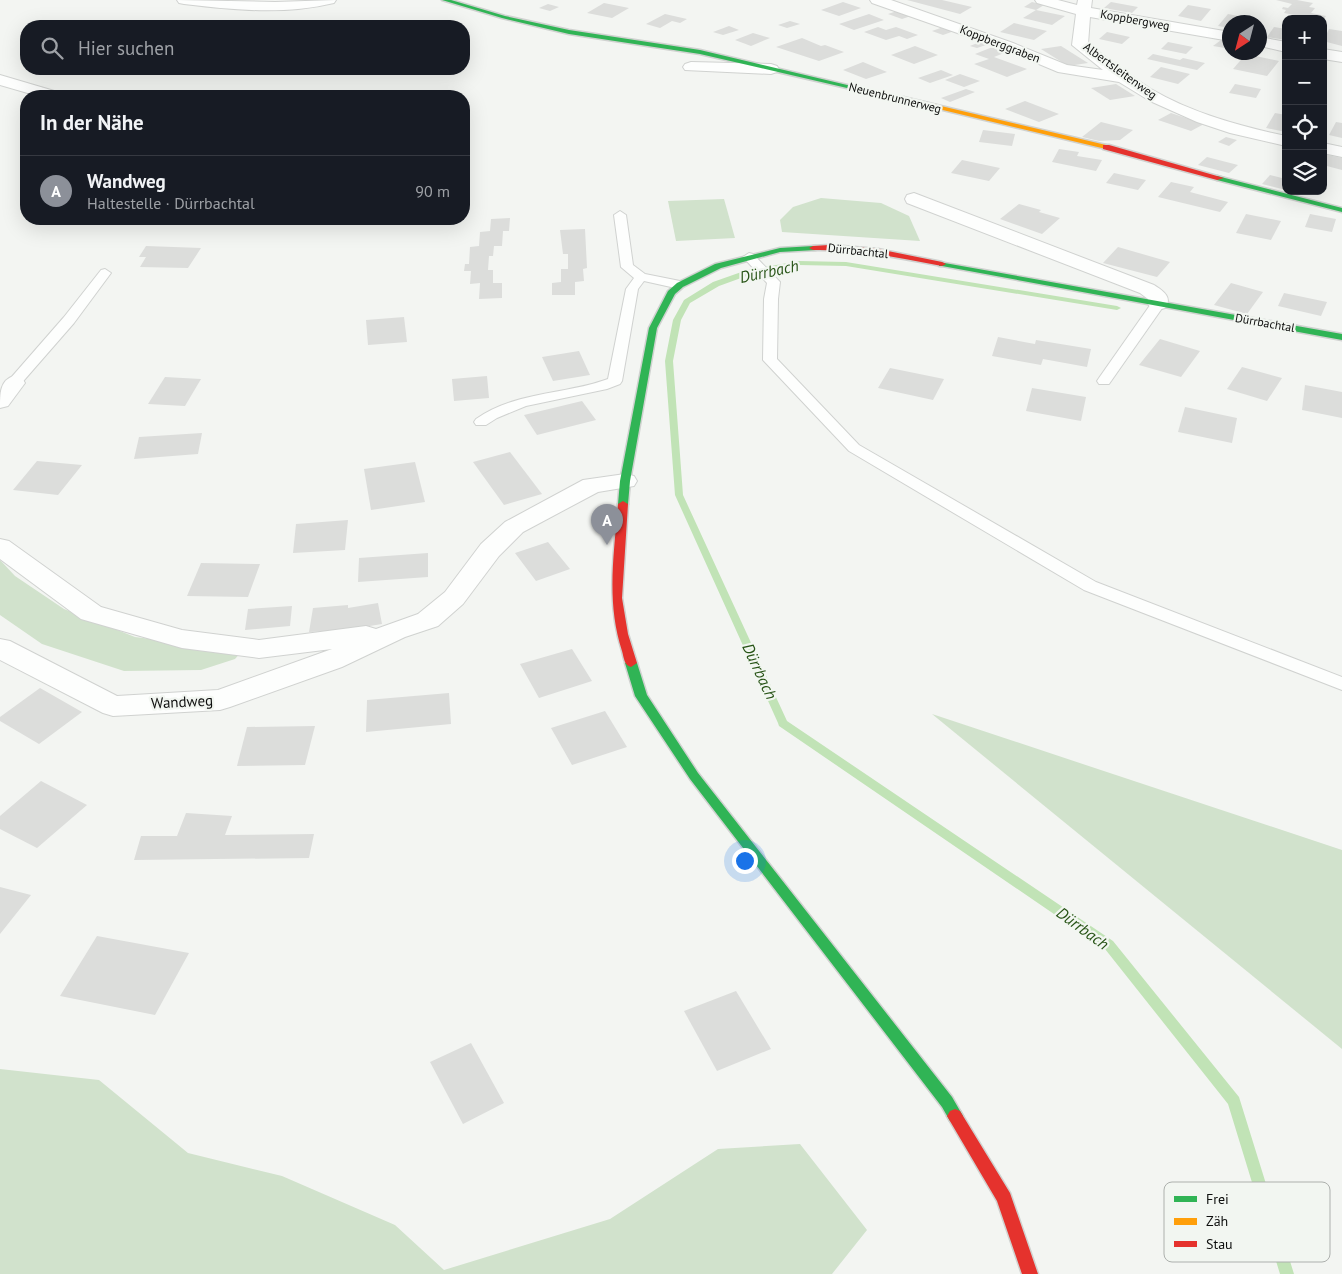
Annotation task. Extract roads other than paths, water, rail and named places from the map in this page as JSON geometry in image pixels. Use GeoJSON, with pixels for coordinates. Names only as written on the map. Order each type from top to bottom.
{"type":"FeatureCollection","features":[{"type":"Feature","properties":{"kind":"street"},"geometry":{"type":"LineString","coordinates":[[184,0],[250,7],[312,4],[329,0]]}},
{"type":"Feature","properties":{"kind":"street","name":"Neuenbrunnerweg"},"geometry":{"type":"LineString","coordinates":[[445,0],[504,17],[569,32],[700,52],[1094,144],[1342,210]]}},
{"type":"Feature","properties":{"kind":"street","name":"Koppberggraben"},"geometry":{"type":"LineString","coordinates":[[877,0],[998,42],[1064,69],[1126,78]]}},
{"type":"Feature","properties":{"kind":"street","name":"Koppbergweg"},"geometry":{"type":"LineString","coordinates":[[1042,0],[1084,6],[1222,35]]}},
{"type":"Feature","properties":{"kind":"street","name":"Albertsleitenweg"},"geometry":{"type":"LineString","coordinates":[[1084,6],[1080,46],[1154,98],[1194,116],[1256,135],[1282,140]]}},
{"type":"Feature","properties":{"kind":"street"},"geometry":{"type":"LineString","coordinates":[[1267,43],[1282,46]]}},
{"type":"Feature","properties":{"kind":"street"},"geometry":{"type":"LineString","coordinates":[[1327,55],[1342,57]]}},
{"type":"Feature","properties":{"kind":"street"},"geometry":{"type":"LineString","coordinates":[[691,67],[771,69]]}},
{"type":"Feature","properties":{"kind":"street"},"geometry":{"type":"LineString","coordinates":[[0,80],[34,90]]}},
{"type":"Feature","properties":{"kind":"street"},"geometry":{"type":"LineString","coordinates":[[1327,149],[1342,152]]}},
{"type":"Feature","properties":{"kind":"street"},"geometry":{"type":"LineString","coordinates":[[914,199],[1147,289],[1158,297],[1158,304]]}},
{"type":"Feature","properties":{"kind":"street","name":"Dürrbachtal"},"geometry":{"type":"LineString","coordinates":[[1030,1274],[1004,1198],[947,1102],[694,776],[641,696],[622,634],[617,598],[625,481],[653,328],[671,293],[680,285],[718,266],[780,250],[830,247],[887,254],[1342,337]]}},
{"type":"Feature","properties":{"kind":"street"},"geometry":{"type":"LineString","coordinates":[[0,401],[14,383]]}},
{"type":"Feature","properties":{"kind":"street","name":"Wandweg"},"geometry":{"type":"LineString","coordinates":[[0,648],[113,706],[220,700],[332,660],[395,631],[428,620],[454,598],[490,550],[514,527],[566,497],[592,485],[625,481]]}},
{"type":"Feature","properties":{"kind":"street","name":"Wandweg"},"geometry":{"type":"LineString","coordinates":[[0,547],[91,613],[182,639],[259,649],[395,631]]}},
{"type":"Feature","properties":{"kind":"lane"},"geometry":{"type":"LineString","coordinates":[[620,215],[627,267],[641,277],[680,285]]}},
{"type":"Feature","properties":{"kind":"lane"},"geometry":{"type":"LineString","coordinates":[[749,257],[774,282],[771,299],[770,360],[854,448],[1090,586],[1342,684]]}},
{"type":"Feature","properties":{"kind":"lane"},"geometry":{"type":"LineString","coordinates":[[14,383],[105,273]]}},
{"type":"Feature","properties":{"kind":"lane"},"geometry":{"type":"LineString","coordinates":[[481,422],[490,414],[509,406],[602,386],[615,381],[632,289],[641,277]]}},
{"type":"Feature","properties":{"kind":"lane"},"geometry":{"type":"LineString","coordinates":[[1104,381],[1158,304]]}},
{"type":"Feature","properties":{"kind":"waterway","name":"Dürrbach"},"geometry":{"type":"LineString","coordinates":[[1117,308],[846,264],[799,263],[750,272],[716,284],[687,302],[677,320],[669,361],[679,495],[783,723],[1109,945],[1234,1101],[1259,1182]]}},
{"type":"Feature","properties":{"kind":"waterway","name":"Dürrbach"},"geometry":{"type":"LineString","coordinates":[[1283,1262],[1287,1274]]}},
{"type":"Feature","properties":{"kind":"place","name":"Wandweg"},"geometry":{"type":"Point","coordinates":[607,545]}}]}
